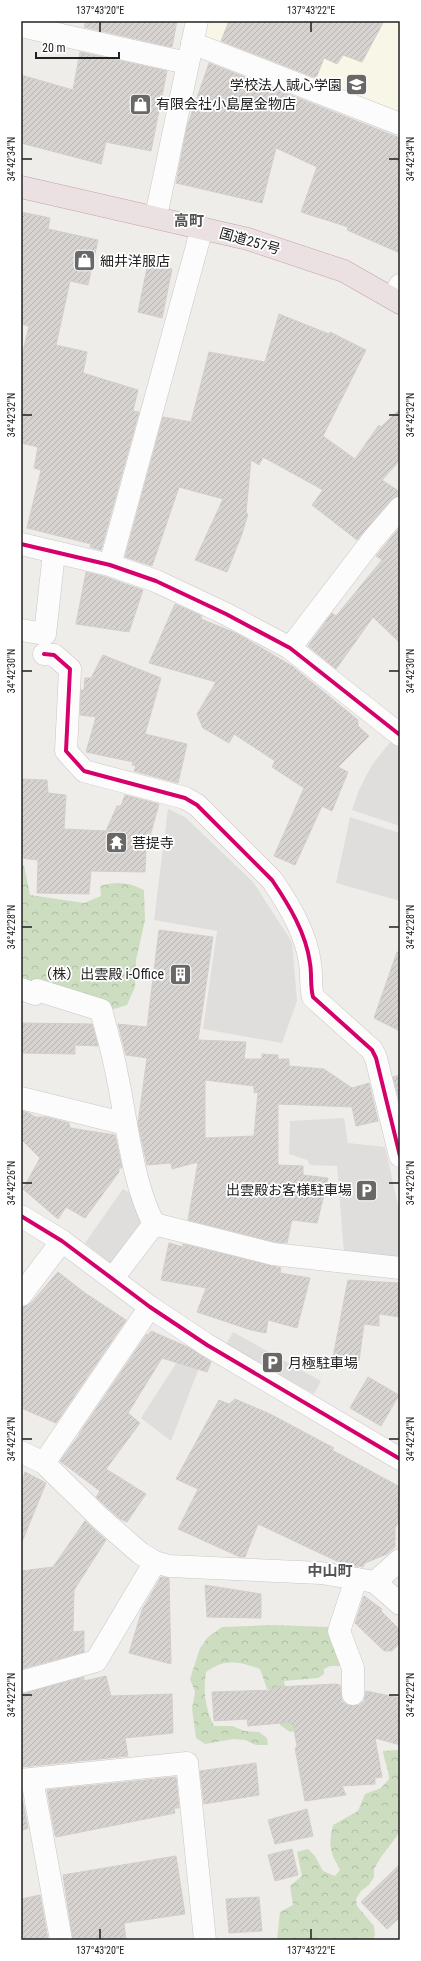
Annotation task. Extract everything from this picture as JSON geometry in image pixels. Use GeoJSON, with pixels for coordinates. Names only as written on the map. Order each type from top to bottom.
{"type":"FeatureCollection","features":[{"type":"Feature","properties":{"kind":"highway","name":"国道257号"},"geometry":{"type":"LineString","coordinates":[[21,187],[156,216],[248,239],[320,262],[398,295]]}},
{"type":"Feature","properties":{"kind":"street"},"geometry":{"type":"LineString","coordinates":[[156,216],[196,21]]}},
{"type":"Feature","properties":{"kind":"street"},"geometry":{"type":"LineString","coordinates":[[21,26],[190,53],[400,124]]}},
{"type":"Feature","properties":{"kind":"street"},"geometry":{"type":"LineString","coordinates":[[110,566],[202,228]]}},
{"type":"Feature","properties":{"kind":"street"},"geometry":{"type":"LineString","coordinates":[[290,648],[374,538],[400,508]]}},
{"type":"Feature","properties":{"kind":"street"},"geometry":{"type":"LineString","coordinates":[[21,544],[110,566],[156,581],[226,614],[290,648],[400,735]]}},
{"type":"Feature","properties":{"kind":"street"},"geometry":{"type":"LineString","coordinates":[[21,630],[45,634],[54,553]]}},
{"type":"Feature","properties":{"kind":"street"},"geometry":{"type":"LineString","coordinates":[[44,654],[54,655],[70,669],[66,751],[84,770],[185,798],[197,805],[272,880],[295,918],[305,941],[310,964],[311,989],[313,997],[372,1050],[376,1058],[400,1156]]}},
{"type":"Feature","properties":{"kind":"street"},"geometry":{"type":"LineString","coordinates":[[21,989],[35,994],[37,990],[102,1010],[145,1208],[154,1224],[274,1254],[400,1268]]}},
{"type":"Feature","properties":{"kind":"street"},"geometry":{"type":"LineString","coordinates":[[21,1098],[126,1124]]}},
{"type":"Feature","properties":{"kind":"street"},"geometry":{"type":"LineString","coordinates":[[21,1216],[62,1241],[150,1306],[207,1345],[400,1459]]}},
{"type":"Feature","properties":{"kind":"street"},"geometry":{"type":"LineString","coordinates":[[112,1278],[154,1224]]}},
{"type":"Feature","properties":{"kind":"street"},"geometry":{"type":"LineString","coordinates":[[21,1294],[62,1241]]}},
{"type":"Feature","properties":{"kind":"street"},"geometry":{"type":"LineString","coordinates":[[44,1463],[150,1306]]}},
{"type":"Feature","properties":{"kind":"street"},"geometry":{"type":"LineString","coordinates":[[21,1452],[44,1463],[105,1522],[140,1553],[155,1562],[169,1566],[321,1573],[366,1580],[400,1604]]}},
{"type":"Feature","properties":{"kind":"street"},"geometry":{"type":"LineString","coordinates":[[353,1694],[353,1668],[339,1631],[366,1580],[400,1560]]}},
{"type":"Feature","properties":{"kind":"street"},"geometry":{"type":"LineString","coordinates":[[21,1682],[96,1661],[155,1562]]}},
{"type":"Feature","properties":{"kind":"street"},"geometry":{"type":"LineString","coordinates":[[61,1940],[26,1780],[188,1763],[205,1940]]}},
{"type":"Feature","properties":{"kind":"shaded area","name":"学校法人誠心学園"},"geometry":{"type":"Polygon","coordinates":[[[207,21],[400,21],[400,118],[203,42],[207,21]]]}},
{"type":"Feature","properties":{"kind":"shaded area"},"geometry":{"type":"Polygon","coordinates":[[[391,741],[400,748],[400,826],[352,810],[359,790],[372,765],[391,741]]]}},
{"type":"Feature","properties":{"kind":"shaded area"},"geometry":{"type":"Polygon","coordinates":[[[168,809],[185,817],[253,882],[292,942],[297,1001],[282,1043],[203,1029],[217,931],[154,920],[168,809]]]}},
{"type":"Feature","properties":{"kind":"shaded area"},"geometry":{"type":"Polygon","coordinates":[[[350,817],[400,833],[400,901],[336,883],[350,817]]]}},
{"type":"Feature","properties":{"kind":"shaded area","name":"出雲殿お客様駐車場"},"geometry":{"type":"Polygon","coordinates":[[[344,1118],[348,1143],[385,1147],[400,1214],[400,1258],[344,1253],[337,1166],[310,1165],[307,1160],[289,1154],[290,1121],[344,1118]]]}},
{"type":"Feature","properties":{"kind":"shaded area"},"geometry":{"type":"Polygon","coordinates":[[[123,1189],[136,1197],[146,1223],[114,1266],[85,1243],[123,1189]]]}},
{"type":"Feature","properties":{"kind":"shaded area","name":"月極駐車場"},"geometry":{"type":"Polygon","coordinates":[[[233,1332],[321,1381],[314,1394],[226,1345],[233,1332]]]}},
{"type":"Feature","properties":{"kind":"shaded area"},"geometry":{"type":"Polygon","coordinates":[[[186,1348],[202,1360],[171,1441],[141,1418],[186,1348]]]}},
{"type":"Feature","properties":{"kind":"green space"},"geometry":{"type":"Polygon","coordinates":[[[21,865],[24,865],[30,895],[84,903],[101,896],[100,886],[106,884],[122,883],[133,885],[144,890],[145,920],[136,960],[135,987],[127,1005],[114,1009],[21,978],[21,865]]]}},
{"type":"Feature","properties":{"kind":"green space"},"geometry":{"type":"Polygon","coordinates":[[[273,1625],[329,1627],[342,1666],[330,1666],[324,1669],[324,1674],[318,1678],[284,1681],[286,1692],[304,1729],[290,1732],[280,1725],[277,1695],[272,1690],[267,1689],[260,1669],[245,1664],[232,1662],[220,1664],[206,1672],[205,1686],[207,1706],[214,1726],[232,1726],[245,1731],[259,1732],[267,1738],[268,1745],[256,1745],[245,1740],[234,1739],[205,1744],[196,1738],[192,1709],[195,1692],[190,1679],[200,1648],[208,1637],[222,1627],[273,1625]]]}},
{"type":"Feature","properties":{"kind":"green space"},"geometry":{"type":"Polygon","coordinates":[[[383,1751],[400,1751],[400,1832],[381,1857],[374,1869],[374,1877],[369,1885],[361,1891],[356,1899],[357,1906],[374,1926],[375,1936],[372,1940],[277,1940],[280,1912],[293,1905],[290,1886],[302,1876],[297,1852],[308,1849],[315,1856],[323,1871],[335,1876],[340,1870],[332,1853],[330,1844],[333,1825],[358,1811],[365,1794],[381,1788],[389,1779],[383,1751]]]}},
{"type":"Feature","properties":{"kind":"building"},"geometry":{"type":"Polygon","coordinates":[[[86,21],[177,21],[172,47],[84,27],[86,21]]]}},
{"type":"Feature","properties":{"kind":"building"},"geometry":{"type":"Polygon","coordinates":[[[229,21],[384,21],[362,62],[343,55],[337,64],[324,58],[316,78],[221,41],[229,21]]]}},
{"type":"Feature","properties":{"kind":"building"},"geometry":{"type":"Polygon","coordinates":[[[80,52],[167,71],[151,151],[106,142],[101,164],[21,143],[21,75],[73,90],[80,52]]]}},
{"type":"Feature","properties":{"kind":"building"},"geometry":{"type":"Polygon","coordinates":[[[209,63],[400,138],[400,253],[347,230],[348,227],[301,212],[317,167],[276,148],[262,203],[176,183],[187,127],[209,63]]]}},
{"type":"Feature","properties":{"kind":"building"},"geometry":{"type":"Polygon","coordinates":[[[21,212],[50,218],[48,229],[98,240],[88,285],[70,281],[56,345],[87,352],[83,373],[138,390],[133,411],[139,412],[101,550],[90,547],[91,544],[27,528],[41,470],[34,468],[38,447],[21,443],[21,359],[29,326],[21,324],[21,212]]]}},
{"type":"Feature","properties":{"kind":"building"},"geometry":{"type":"Polygon","coordinates":[[[148,263],[172,269],[162,318],[138,312],[148,263]]]}},
{"type":"Feature","properties":{"kind":"building"},"geometry":{"type":"Polygon","coordinates":[[[279,314],[329,334],[330,332],[366,350],[323,436],[355,459],[379,425],[381,427],[400,409],[400,460],[382,480],[400,492],[400,496],[391,500],[357,540],[312,505],[323,490],[263,457],[259,465],[251,460],[246,513],[248,514],[227,572],[195,560],[223,499],[179,487],[152,566],[125,557],[163,417],[191,422],[209,352],[265,362],[279,314]]]}},
{"type":"Feature","properties":{"kind":"building"},"geometry":{"type":"Polygon","coordinates":[[[400,527],[400,643],[373,617],[336,669],[308,646],[332,613],[336,616],[382,560],[376,556],[400,527]]]}},
{"type":"Feature","properties":{"kind":"building"},"geometry":{"type":"Polygon","coordinates":[[[86,572],[106,577],[143,590],[129,632],[76,624],[86,572]]]}},
{"type":"Feature","properties":{"kind":"building"},"geometry":{"type":"Polygon","coordinates":[[[175,604],[202,616],[201,619],[238,634],[292,666],[358,720],[358,726],[369,736],[338,767],[348,772],[332,811],[322,806],[295,865],[274,856],[304,788],[272,767],[275,761],[234,734],[229,743],[203,728],[197,714],[216,682],[149,663],[175,604]]]}},
{"type":"Feature","properties":{"kind":"building"},"geometry":{"type":"Polygon","coordinates":[[[103,655],[161,678],[145,734],[187,744],[178,783],[134,771],[136,766],[132,765],[133,762],[86,752],[96,717],[80,715],[81,690],[84,690],[85,678],[91,678],[103,655]]]}},
{"type":"Feature","properties":{"kind":"building","name":"菩提寺"},"geometry":{"type":"Polygon","coordinates":[[[21,779],[47,780],[48,793],[66,795],[64,829],[106,831],[117,806],[121,806],[125,795],[159,804],[146,850],[145,872],[91,871],[89,894],[37,893],[38,860],[21,858],[21,779]]]}},
{"type":"Feature","properties":{"kind":"building"},"geometry":{"type":"Polygon","coordinates":[[[159,930],[213,937],[198,1040],[246,1042],[244,1059],[262,1059],[262,1054],[278,1055],[278,1059],[289,1059],[289,1066],[324,1069],[352,1088],[369,1083],[378,1121],[356,1126],[352,1107],[278,1104],[278,1165],[303,1166],[303,1175],[328,1178],[317,1223],[292,1220],[287,1243],[275,1242],[188,1220],[198,1162],[172,1169],[171,1163],[147,1165],[138,1123],[147,1058],[126,1055],[118,1024],[147,1027],[159,930]],[[205,1080],[205,1138],[254,1136],[258,1092],[254,1093],[254,1086],[205,1080]]]}},
{"type":"Feature","properties":{"kind":"building"},"geometry":{"type":"Polygon","coordinates":[[[397,952],[400,952],[400,1031],[374,1018],[397,952]]]}},
{"type":"Feature","properties":{"kind":"building"},"geometry":{"type":"Polygon","coordinates":[[[21,1023],[92,1024],[98,1046],[75,1045],[75,1054],[21,1053],[21,1023]]]}},
{"type":"Feature","properties":{"kind":"building"},"geometry":{"type":"Polygon","coordinates":[[[400,1075],[400,1103],[393,1077],[400,1075]]]}},
{"type":"Feature","properties":{"kind":"building"},"geometry":{"type":"Polygon","coordinates":[[[21,1111],[29,1113],[35,1117],[46,1117],[69,1123],[70,1128],[115,1135],[122,1168],[119,1168],[119,1172],[85,1218],[66,1207],[58,1219],[23,1189],[40,1158],[21,1139],[21,1111]]]}},
{"type":"Feature","properties":{"kind":"building"},"geometry":{"type":"Polygon","coordinates":[[[169,1243],[183,1247],[183,1244],[281,1268],[280,1273],[310,1278],[297,1328],[268,1320],[266,1333],[251,1330],[197,1312],[206,1288],[161,1280],[169,1243]]]}},
{"type":"Feature","properties":{"kind":"building"},"geometry":{"type":"Polygon","coordinates":[[[58,1272],[85,1293],[126,1320],[56,1423],[21,1408],[21,1307],[31,1303],[58,1272]]]}},
{"type":"Feature","properties":{"kind":"building"},"geometry":{"type":"Polygon","coordinates":[[[348,1280],[400,1283],[400,1317],[379,1314],[379,1326],[364,1324],[359,1361],[333,1357],[348,1280]]]}},
{"type":"Feature","properties":{"kind":"building"},"geometry":{"type":"Polygon","coordinates":[[[151,1331],[190,1348],[211,1362],[207,1372],[162,1358],[128,1413],[140,1423],[106,1469],[146,1494],[127,1522],[120,1519],[96,1497],[100,1491],[60,1461],[80,1434],[147,1334],[148,1335],[151,1331]]]}},
{"type":"Feature","properties":{"kind":"building"},"geometry":{"type":"Polygon","coordinates":[[[368,1377],[399,1395],[381,1426],[350,1408],[368,1377]]]}},
{"type":"Feature","properties":{"kind":"building"},"geometry":{"type":"Polygon","coordinates":[[[235,1399],[270,1414],[334,1448],[332,1450],[400,1487],[400,1519],[395,1528],[395,1547],[387,1554],[365,1563],[363,1567],[343,1564],[258,1524],[245,1557],[240,1557],[178,1529],[198,1489],[176,1479],[219,1400],[229,1404],[235,1399]]]}},
{"type":"Feature","properties":{"kind":"building"},"geometry":{"type":"Polygon","coordinates":[[[25,1472],[46,1483],[22,1542],[21,1485],[25,1472]]]}},
{"type":"Feature","properties":{"kind":"building"},"geometry":{"type":"Polygon","coordinates":[[[85,1521],[106,1540],[74,1590],[73,1632],[84,1631],[84,1652],[21,1669],[21,1571],[53,1567],[85,1521]]]}},
{"type":"Feature","properties":{"kind":"building"},"geometry":{"type":"Polygon","coordinates":[[[161,1577],[169,1578],[171,1664],[129,1653],[142,1610],[161,1577]]]}},
{"type":"Feature","properties":{"kind":"building"},"geometry":{"type":"Polygon","coordinates":[[[205,1585],[261,1594],[261,1618],[207,1617],[205,1585]]]}},
{"type":"Feature","properties":{"kind":"building"},"geometry":{"type":"Polygon","coordinates":[[[364,1596],[382,1609],[381,1611],[400,1630],[400,1643],[392,1651],[384,1651],[355,1623],[364,1596]]]}},
{"type":"Feature","properties":{"kind":"building"},"geometry":{"type":"Polygon","coordinates":[[[106,1676],[111,1696],[172,1694],[173,1733],[125,1738],[128,1756],[21,1767],[21,1694],[84,1677],[84,1681],[106,1676]]]}},
{"type":"Feature","properties":{"kind":"building"},"geometry":{"type":"Polygon","coordinates":[[[340,1685],[342,1701],[347,1705],[359,1705],[364,1701],[366,1691],[400,1698],[400,1745],[375,1738],[382,1777],[375,1778],[375,1784],[342,1786],[346,1795],[305,1801],[295,1748],[297,1747],[293,1722],[248,1726],[247,1719],[214,1721],[212,1692],[275,1690],[275,1687],[340,1685]]]}},
{"type":"Feature","properties":{"kind":"building"},"geometry":{"type":"Polygon","coordinates":[[[256,1763],[259,1795],[204,1804],[200,1771],[256,1763]]]}},
{"type":"Feature","properties":{"kind":"building"},"geometry":{"type":"Polygon","coordinates":[[[176,1777],[179,1808],[174,1808],[175,1813],[56,1837],[55,1835],[47,1790],[176,1777]]]}},
{"type":"Feature","properties":{"kind":"building"},"geometry":{"type":"Polygon","coordinates":[[[21,1792],[28,1828],[21,1831],[21,1792]]]}},
{"type":"Feature","properties":{"kind":"building"},"geometry":{"type":"Polygon","coordinates":[[[307,1809],[313,1836],[275,1844],[268,1820],[307,1809]]]}},
{"type":"Feature","properties":{"kind":"building"},"geometry":{"type":"Polygon","coordinates":[[[292,1849],[298,1875],[275,1881],[268,1855],[292,1849]]]}},
{"type":"Feature","properties":{"kind":"building"},"geometry":{"type":"Polygon","coordinates":[[[176,1856],[185,1914],[124,1923],[126,1940],[73,1940],[63,1875],[176,1856]]]}},
{"type":"Feature","properties":{"kind":"building"},"geometry":{"type":"Polygon","coordinates":[[[400,1864],[400,1917],[387,1929],[361,1902],[400,1864]]]}},
{"type":"Feature","properties":{"kind":"building"},"geometry":{"type":"Polygon","coordinates":[[[40,1895],[48,1940],[21,1940],[21,1899],[40,1895]]]}},
{"type":"Feature","properties":{"kind":"building"},"geometry":{"type":"Polygon","coordinates":[[[259,1897],[262,1931],[229,1933],[226,1899],[259,1897]]]}},
{"type":"Feature","properties":{"kind":"cycle path"},"geometry":{"type":"LineString","coordinates":[[21,544],[110,565],[156,581],[226,614],[290,648],[400,735]]}},
{"type":"Feature","properties":{"kind":"cycle path"},"geometry":{"type":"LineString","coordinates":[[44,654],[54,655],[70,669],[66,751],[84,771],[185,798],[197,805],[272,880],[285,899],[305,941],[310,963],[313,997],[372,1050],[376,1058],[400,1156]]}},
{"type":"Feature","properties":{"kind":"cycle path"},"geometry":{"type":"LineString","coordinates":[[21,1216],[62,1241],[150,1307],[207,1345],[400,1459]]}},
{"type":"Feature","properties":{"kind":"place","name":"学校法人誠心学園"},"geometry":{"type":"Point","coordinates":[357,85]}},
{"type":"Feature","properties":{"kind":"place","name":"有限会社小島屋金物店"},"geometry":{"type":"Point","coordinates":[140,104]}},
{"type":"Feature","properties":{"kind":"place","name":"細井洋服店"},"geometry":{"type":"Point","coordinates":[85,261]}},
{"type":"Feature","properties":{"kind":"place","name":"菩提寺"},"geometry":{"type":"Point","coordinates":[116,843]}},
{"type":"Feature","properties":{"kind":"place","name":"（株）出雲殿 i-Office"},"geometry":{"type":"Point","coordinates":[180,974]}},
{"type":"Feature","properties":{"kind":"place","name":"出雲殿お客様駐車場"},"geometry":{"type":"Point","coordinates":[367,1190]}},
{"type":"Feature","properties":{"kind":"place","name":"月極駐車場"},"geometry":{"type":"Point","coordinates":[273,1363]}},
{"type":"Feature","properties":{"kind":"district","name":"高町"},"geometry":{"type":"Point","coordinates":[189,221]}},
{"type":"Feature","properties":{"kind":"district","name":"中山町"},"geometry":{"type":"Point","coordinates":[330,1571]}}]}
